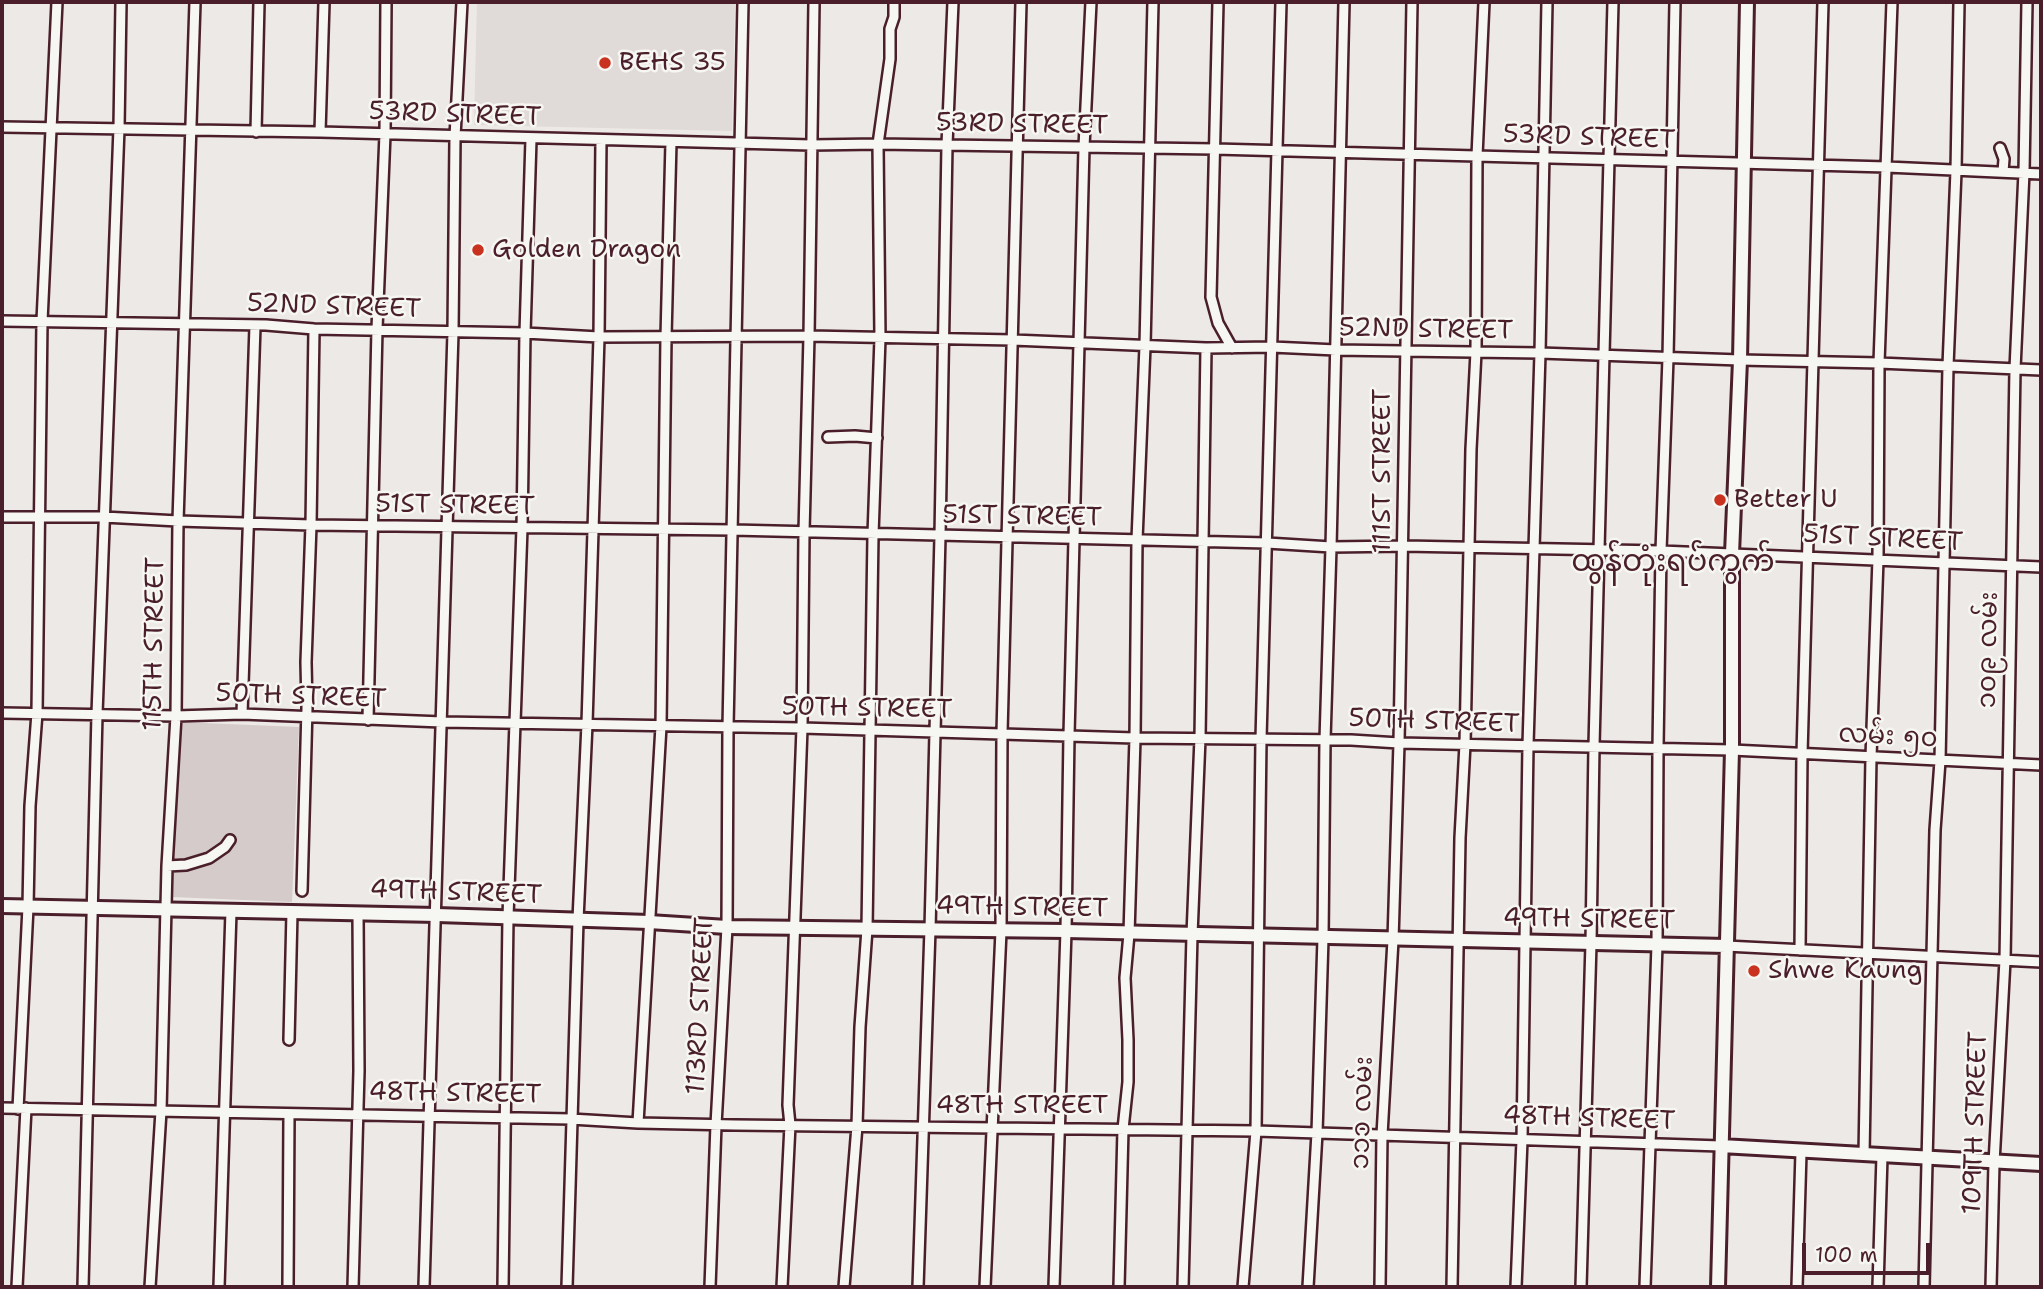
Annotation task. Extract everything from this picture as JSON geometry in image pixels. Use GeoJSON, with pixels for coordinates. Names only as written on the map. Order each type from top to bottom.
{"type":"FeatureCollection","features":[{"type":"Feature","properties":{"kind":"main road"},"geometry":{"type":"LineString","coordinates":[[1718,1287],[1732,750],[1732,554],[1740,360],[1747,2]]}},
{"type":"Feature","properties":{"kind":"main road","name":"49TH STREET"},"geometry":{"type":"LineString","coordinates":[[2,906],[437,915],[727,927],[1066,931],[1726,946]]}},
{"type":"Feature","properties":{"kind":"main road","name":"48TH STREET"},"geometry":{"type":"LineString","coordinates":[[1721,1146],[2041,1164]]}},
{"type":"Feature","properties":{"kind":"street"},"geometry":{"type":"LineString","coordinates":[[17,1287],[30,806],[37,713],[42,321],[57,2]]}},
{"type":"Feature","properties":{"kind":"street"},"geometry":{"type":"LineString","coordinates":[[83,1287],[97,714],[119,128],[121,2]]}},
{"type":"Feature","properties":{"kind":"street","name":"115TH STREET"},"geometry":{"type":"LineString","coordinates":[[150,1287],[161,1111],[167,866],[176,716],[178,522],[195,2]]}},
{"type":"Feature","properties":{"kind":"street"},"geometry":{"type":"LineString","coordinates":[[256,132],[259,2]]}},
{"type":"Feature","properties":{"kind":"street"},"geometry":{"type":"LineString","coordinates":[[320,132],[324,2]]}},
{"type":"Feature","properties":{"kind":"street"},"geometry":{"type":"LineString","coordinates":[[368,720],[377,329],[385,134],[386,2]]}},
{"type":"Feature","properties":{"kind":"street"},"geometry":{"type":"LineString","coordinates":[[424,1287],[448,528],[455,137],[462,2]]}},
{"type":"Feature","properties":{"kind":"street","name":"113RD STREET"},"geometry":{"type":"LineString","coordinates":[[710,1287],[727,927],[743,2]]}},
{"type":"Feature","properties":{"kind":"street"},"geometry":{"type":"LineString","coordinates":[[782,1287],[790,1125],[788,1105],[802,728],[814,2]]}},
{"type":"Feature","properties":{"kind":"street"},"geometry":{"type":"LineString","coordinates":[[844,1287],[857,1126],[867,929],[873,535],[880,338],[878,144],[890,59],[890,29],[894,17],[894,2]]}},
{"type":"Feature","properties":{"kind":"street"},"geometry":{"type":"LineString","coordinates":[[918,1287],[930,929],[942,339],[953,2]]}},
{"type":"Feature","properties":{"kind":"street"},"geometry":{"type":"LineString","coordinates":[[985,1287],[1001,931],[1002,733],[1021,2]]}},
{"type":"Feature","properties":{"kind":"street"},"geometry":{"type":"LineString","coordinates":[[1054,1287],[1061,1128],[1084,147],[1091,2]]}},
{"type":"Feature","properties":{"kind":"street"},"geometry":{"type":"LineString","coordinates":[[1119,1287],[1123,1129],[1128,1082],[1125,978],[1129,933],[1135,738],[1137,540],[1153,2]]}},
{"type":"Feature","properties":{"kind":"street"},"geometry":{"type":"LineString","coordinates":[[1219,2],[1211,297],[1218,323],[1232,348]]}},
{"type":"Feature","properties":{"kind":"street"},"geometry":{"type":"LineString","coordinates":[[1243,1287],[1256,1131],[1261,739],[1281,2]]}},
{"type":"Feature","properties":{"kind":"street"},"geometry":{"type":"LineString","coordinates":[[1308,1287],[1317,1133],[1323,938],[1325,740],[1344,2]]}},
{"type":"Feature","properties":{"kind":"street","name":"111ST STREET"},"geometry":{"type":"LineString","coordinates":[[1393,940],[1404,546],[1412,2]]}},
{"type":"Feature","properties":{"kind":"street"},"geometry":{"type":"LineString","coordinates":[[1452,1287],[1460,838],[1476,352],[1477,156],[1484,2]]}},
{"type":"Feature","properties":{"kind":"street"},"geometry":{"type":"LineString","coordinates":[[1516,1287],[1522,1140],[1528,746],[1541,353],[1547,2]]}},
{"type":"Feature","properties":{"kind":"street"},"geometry":{"type":"LineString","coordinates":[[1581,1287],[1613,2]]}},
{"type":"Feature","properties":{"kind":"street"},"geometry":{"type":"LineString","coordinates":[[1645,1287],[1657,944],[1661,551],[1675,2]]}},
{"type":"Feature","properties":{"kind":"street"},"geometry":{"type":"LineString","coordinates":[[1800,950],[1802,754],[1823,2]]}},
{"type":"Feature","properties":{"kind":"street"},"geometry":{"type":"LineString","coordinates":[[1864,1155],[1880,363],[1892,2]]}},
{"type":"Feature","properties":{"kind":"street"},"geometry":{"type":"LineString","coordinates":[[1924,1287],[1959,2]]}},
{"type":"Feature","properties":{"kind":"street"},"geometry":{"type":"LineString","coordinates":[[2024,172],[2027,2]]}},
{"type":"Feature","properties":{"kind":"street","name":"53RD STREET"},"geometry":{"type":"LineString","coordinates":[[2,127],[811,145],[1215,149],[1886,167],[2041,174]]}},
{"type":"Feature","properties":{"kind":"street"},"geometry":{"type":"LineString","coordinates":[[503,1287],[508,918],[522,528],[531,139]]}},
{"type":"Feature","properties":{"kind":"street"},"geometry":{"type":"LineString","coordinates":[[567,1287],[587,724],[601,141]]}},
{"type":"Feature","properties":{"kind":"street"},"geometry":{"type":"LineString","coordinates":[[638,1123],[661,726],[671,142]]}},
{"type":"Feature","properties":{"kind":"street"},"geometry":{"type":"LineString","coordinates":[[2000,148],[2004,159],[2003,172]]}},
{"type":"Feature","properties":{"kind":"street","name":"၁၀၉ လမ်း"},"geometry":{"type":"LineString","coordinates":[[2005,960],[2015,369],[2024,172]]}},
{"type":"Feature","properties":{"kind":"street","name":"52ND STREET"},"geometry":{"type":"LineString","coordinates":[[2,321],[598,337],[809,336],[1013,340],[1206,348],[1272,347],[1812,360],[2041,370]]}},
{"type":"Feature","properties":{"kind":"street"},"geometry":{"type":"LineString","coordinates":[[242,714],[255,326]]}},
{"type":"Feature","properties":{"kind":"street"},"geometry":{"type":"LineString","coordinates":[[302,891],[312,525],[314,329]]}},
{"type":"Feature","properties":{"kind":"street"},"geometry":{"type":"LineString","coordinates":[[1183,1287],[1200,738],[1206,348]]}},
{"type":"Feature","properties":{"kind":"street"},"geometry":{"type":"LineString","coordinates":[[828,437],[877,438]]}},
{"type":"Feature","properties":{"kind":"street","name":"51ST STREET"},"geometry":{"type":"LineString","coordinates":[[2,517],[104,517],[178,522],[373,527],[733,530],[1267,543],[1331,547],[1661,551],[2041,566]]}},
{"type":"Feature","properties":{"kind":"street","name":"50TH STREET"},"geometry":{"type":"LineString","coordinates":[[2,713],[176,716],[242,714],[442,722],[1732,750]]}},
{"type":"Feature","properties":{"kind":"street","name":"လမ်း ၅၀"},"geometry":{"type":"LineString","coordinates":[[1732,750],[2041,765]]}},
{"type":"Feature","properties":{"kind":"street"},"geometry":{"type":"LineString","coordinates":[[167,866],[186,865],[209,858],[230,840]]}},
{"type":"Feature","properties":{"kind":"street"},"geometry":{"type":"LineString","coordinates":[[219,1287],[231,911]]}},
{"type":"Feature","properties":{"kind":"street"},"geometry":{"type":"LineString","coordinates":[[289,1041],[292,912]]}},
{"type":"Feature","properties":{"kind":"street"},"geometry":{"type":"LineString","coordinates":[[353,1287],[359,1050],[358,913]]}},
{"type":"Feature","properties":{"kind":"street","name":"၁၁၁ လမ်း"},"geometry":{"type":"LineString","coordinates":[[1380,1287],[1382,1135],[1393,940]]}},
{"type":"Feature","properties":{"kind":"street","name":"49TH STREET"},"geometry":{"type":"LineString","coordinates":[[1726,946],[2041,962]]}},
{"type":"Feature","properties":{"kind":"street","name":"109TH STREET"},"geometry":{"type":"LineString","coordinates":[[1992,1287],[1994,1163],[2005,960]]}},
{"type":"Feature","properties":{"kind":"street","name":"48TH STREET"},"geometry":{"type":"LineString","coordinates":[[2,1108],[571,1119],[716,1125],[1256,1131],[1721,1146]]}},
{"type":"Feature","properties":{"kind":"street"},"geometry":{"type":"LineString","coordinates":[[288,1287],[289,1114]]}},
{"type":"Feature","properties":{"kind":"street"},"geometry":{"type":"LineString","coordinates":[[1797,1287],[1801,1152]]}},
{"type":"Feature","properties":{"kind":"street"},"geometry":{"type":"LineString","coordinates":[[1878,1287],[1882,1156]]}},
{"type":"Feature","properties":{"kind":"shaded area","name":"BEHS 35"},"geometry":{"type":"Polygon","coordinates":[[[477,2],[735,2],[732,131],[474,125],[477,2]]]}},
{"type":"Feature","properties":{"kind":"shaded area"},"geometry":{"type":"Polygon","coordinates":[[[179,722],[299,727],[292,902],[172,897],[179,722]]]}},
{"type":"Feature","properties":{"kind":"place","name":"BEHS 35"},"geometry":{"type":"Point","coordinates":[605,63]}},
{"type":"Feature","properties":{"kind":"place","name":"Golden Dragon"},"geometry":{"type":"Point","coordinates":[478,250]}},
{"type":"Feature","properties":{"kind":"place","name":"Better U"},"geometry":{"type":"Point","coordinates":[1720,500]}},
{"type":"Feature","properties":{"kind":"place","name":"Shwe Kaung"},"geometry":{"type":"Point","coordinates":[1754,971]}},
{"type":"Feature","properties":{"kind":"district","name":"ထွန်တုံးရပ်ကွက်"},"geometry":{"type":"Point","coordinates":[1673,563]}}]}
